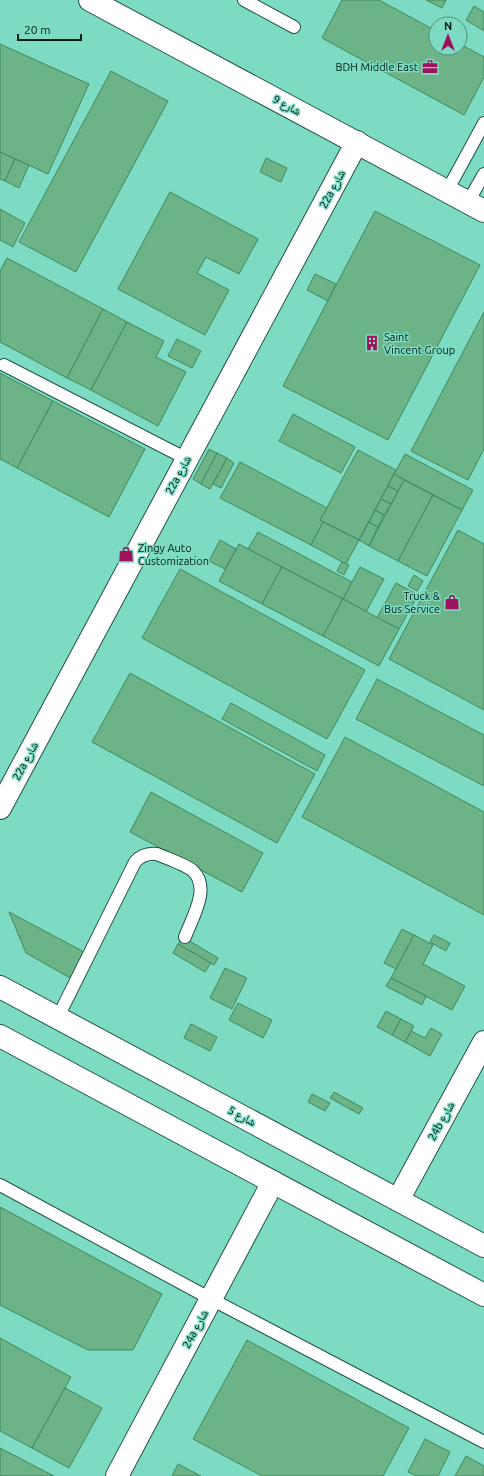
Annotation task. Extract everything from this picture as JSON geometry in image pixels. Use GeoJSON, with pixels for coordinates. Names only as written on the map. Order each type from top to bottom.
{"type":"FeatureCollection","features":[{"type":"Feature","properties":{"kind":"street","name":"شارع 9"},"geometry":{"type":"LineString","coordinates":[[90,0],[476,206]]}},
{"type":"Feature","properties":{"kind":"street","name":"22a شارع"},"geometry":{"type":"LineString","coordinates":[[1,802],[357,142]]}},
{"type":"Feature","properties":{"kind":"street","name":"شارع 5"},"geometry":{"type":"LineString","coordinates":[[0,986],[484,1246]]}},
{"type":"Feature","properties":{"kind":"street"},"geometry":{"type":"LineString","coordinates":[[0,1036],[484,1295]]}},
{"type":"Feature","properties":{"kind":"street","name":"24b شارع"},"geometry":{"type":"LineString","coordinates":[[398,1200],[484,1042]]}},
{"type":"Feature","properties":{"kind":"street","name":"24a شارع"},"geometry":{"type":"LineString","coordinates":[[117,1476],[273,1182]]}},
{"type":"Feature","properties":{"kind":"lane"},"geometry":{"type":"LineString","coordinates":[[244,0],[294,27]]}},
{"type":"Feature","properties":{"kind":"lane"},"geometry":{"type":"LineString","coordinates":[[447,191],[484,123]]}},
{"type":"Feature","properties":{"kind":"lane"},"geometry":{"type":"LineString","coordinates":[[476,206],[484,174]]}},
{"type":"Feature","properties":{"kind":"lane"},"geometry":{"type":"LineString","coordinates":[[4,365],[187,459]]}},
{"type":"Feature","properties":{"kind":"lane"},"geometry":{"type":"LineString","coordinates":[[58,1017],[135,862],[139,857],[151,853],[157,854],[192,870],[198,877],[201,895],[184,937]]}},
{"type":"Feature","properties":{"kind":"lane"},"geometry":{"type":"LineString","coordinates":[[0,1185],[211,1299],[484,1442]]}},
{"type":"Feature","properties":{"kind":"building","name":"BDH Middle East"},"geometry":{"type":"Polygon","coordinates":[[[342,0],[379,0],[428,27],[428,56],[468,56],[468,48],[484,57],[484,77],[464,115],[322,38],[342,0]]]}},
{"type":"Feature","properties":{"kind":"building"},"geometry":{"type":"Polygon","coordinates":[[[426,0],[446,0],[442,8],[426,0]]]}},
{"type":"Feature","properties":{"kind":"building"},"geometry":{"type":"Polygon","coordinates":[[[474,6],[484,12],[484,31],[468,21],[468,16],[474,6]]]}},
{"type":"Feature","properties":{"kind":"building"},"geometry":{"type":"Polygon","coordinates":[[[0,44],[89,84],[48,174],[0,152],[0,44]]]}},
{"type":"Feature","properties":{"kind":"building"},"geometry":{"type":"Polygon","coordinates":[[[111,71],[168,101],[76,272],[19,242],[111,71]]]}},
{"type":"Feature","properties":{"kind":"building"},"geometry":{"type":"Polygon","coordinates":[[[0,152],[15,159],[5,181],[0,179],[0,152]]]}},
{"type":"Feature","properties":{"kind":"building"},"geometry":{"type":"Polygon","coordinates":[[[266,158],[287,168],[281,182],[260,172],[266,158]]]}},
{"type":"Feature","properties":{"kind":"building"},"geometry":{"type":"Polygon","coordinates":[[[15,159],[29,165],[19,188],[5,181],[15,159]]]}},
{"type":"Feature","properties":{"kind":"building"},"geometry":{"type":"Polygon","coordinates":[[[170,192],[258,239],[239,274],[206,257],[197,273],[229,290],[205,335],[118,289],[170,192]]]}},
{"type":"Feature","properties":{"kind":"building"},"geometry":{"type":"Polygon","coordinates":[[[0,209],[25,223],[13,247],[0,240],[0,209]]]}},
{"type":"Feature","properties":{"kind":"building","name":"Saint Vincent Group"},"geometry":{"type":"Polygon","coordinates":[[[375,211],[480,265],[388,440],[283,386],[375,211]]]}},
{"type":"Feature","properties":{"kind":"building"},"geometry":{"type":"Polygon","coordinates":[[[7,258],[103,309],[67,378],[0,342],[0,271],[7,258]]]}},
{"type":"Feature","properties":{"kind":"building"},"geometry":{"type":"Polygon","coordinates":[[[315,274],[336,284],[328,301],[307,290],[315,274]]]}},
{"type":"Feature","properties":{"kind":"building"},"geometry":{"type":"Polygon","coordinates":[[[103,309],[127,322],[91,390],[67,378],[103,309]]]}},
{"type":"Feature","properties":{"kind":"building"},"geometry":{"type":"Polygon","coordinates":[[[484,312],[484,449],[468,480],[411,451],[484,312]]]}},
{"type":"Feature","properties":{"kind":"building"},"geometry":{"type":"Polygon","coordinates":[[[127,322],[164,341],[156,357],[186,372],[158,426],[91,390],[127,322]]]}},
{"type":"Feature","properties":{"kind":"building"},"geometry":{"type":"Polygon","coordinates":[[[177,339],[201,351],[192,368],[168,356],[177,339]]]}},
{"type":"Feature","properties":{"kind":"building"},"geometry":{"type":"Polygon","coordinates":[[[0,373],[53,401],[17,468],[0,459],[0,373]]]}},
{"type":"Feature","properties":{"kind":"building"},"geometry":{"type":"Polygon","coordinates":[[[53,401],[145,449],[109,517],[17,468],[53,401]]]}},
{"type":"Feature","properties":{"kind":"building"},"geometry":{"type":"Polygon","coordinates":[[[293,414],[355,447],[341,473],[279,441],[293,414]]]}},
{"type":"Feature","properties":{"kind":"building"},"geometry":{"type":"Polygon","coordinates":[[[209,449],[217,453],[201,484],[193,479],[209,449]]]}},
{"type":"Feature","properties":{"kind":"building"},"geometry":{"type":"Polygon","coordinates":[[[358,450],[396,470],[359,540],[320,520],[358,450]]]}},
{"type":"Feature","properties":{"kind":"building"},"geometry":{"type":"Polygon","coordinates":[[[217,453],[227,458],[210,489],[201,484],[217,453]]]}},
{"type":"Feature","properties":{"kind":"building"},"geometry":{"type":"Polygon","coordinates":[[[405,454],[473,490],[462,510],[394,474],[405,454]]]}},
{"type":"Feature","properties":{"kind":"building"},"geometry":{"type":"Polygon","coordinates":[[[227,458],[234,463],[221,488],[213,484],[227,458]]]}},
{"type":"Feature","properties":{"kind":"building"},"geometry":{"type":"Polygon","coordinates":[[[240,462],[327,508],[320,520],[323,522],[311,545],[220,498],[240,462]]]}},
{"type":"Feature","properties":{"kind":"building"},"geometry":{"type":"Polygon","coordinates":[[[394,474],[404,480],[398,491],[388,486],[394,474]]]}},
{"type":"Feature","properties":{"kind":"building"},"geometry":{"type":"Polygon","coordinates":[[[404,480],[433,495],[398,561],[369,546],[404,480]]]}},
{"type":"Feature","properties":{"kind":"building"},"geometry":{"type":"Polygon","coordinates":[[[388,486],[398,491],[391,504],[381,499],[388,486]]]}},
{"type":"Feature","properties":{"kind":"building"},"geometry":{"type":"Polygon","coordinates":[[[433,495],[462,510],[427,576],[398,561],[433,495]]]}},
{"type":"Feature","properties":{"kind":"building"},"geometry":{"type":"Polygon","coordinates":[[[381,499],[391,504],[384,515],[375,510],[381,499]]]}},
{"type":"Feature","properties":{"kind":"building"},"geometry":{"type":"Polygon","coordinates":[[[375,510],[384,515],[378,527],[369,522],[375,510]]]}},
{"type":"Feature","properties":{"kind":"building"},"geometry":{"type":"Polygon","coordinates":[[[323,522],[359,540],[346,564],[311,545],[323,522]]]}},
{"type":"Feature","properties":{"kind":"building"},"geometry":{"type":"Polygon","coordinates":[[[369,522],[378,527],[369,546],[359,540],[369,522]]]}},
{"type":"Feature","properties":{"kind":"building","name":"Truck & Bus Service"},"geometry":{"type":"Polygon","coordinates":[[[458,530],[484,544],[484,710],[389,659],[458,530]]]}},
{"type":"Feature","properties":{"kind":"building"},"geometry":{"type":"Polygon","coordinates":[[[258,532],[352,582],[343,599],[248,549],[258,532]]]}},
{"type":"Feature","properties":{"kind":"building"},"geometry":{"type":"Polygon","coordinates":[[[220,540],[236,549],[225,569],[209,561],[220,540]]]}},
{"type":"Feature","properties":{"kind":"building"},"geometry":{"type":"Polygon","coordinates":[[[239,544],[282,567],[262,604],[219,581],[239,544]]]}},
{"type":"Feature","properties":{"kind":"building"},"geometry":{"type":"Polygon","coordinates":[[[342,562],[349,565],[344,575],[337,571],[342,562]]]}},
{"type":"Feature","properties":{"kind":"building"},"geometry":{"type":"Polygon","coordinates":[[[282,567],[343,599],[323,636],[262,604],[282,567]]]}},
{"type":"Feature","properties":{"kind":"building"},"geometry":{"type":"Polygon","coordinates":[[[360,567],[384,579],[366,612],[343,599],[360,567]]]}},
{"type":"Feature","properties":{"kind":"building"},"geometry":{"type":"Polygon","coordinates":[[[180,569],[365,670],[327,739],[142,638],[180,569]]]}},
{"type":"Feature","properties":{"kind":"building"},"geometry":{"type":"Polygon","coordinates":[[[414,575],[423,581],[417,591],[408,586],[414,575]]]}},
{"type":"Feature","properties":{"kind":"building"},"geometry":{"type":"Polygon","coordinates":[[[396,583],[418,595],[399,629],[377,618],[396,583]]]}},
{"type":"Feature","properties":{"kind":"building"},"geometry":{"type":"Polygon","coordinates":[[[343,599],[399,629],[379,666],[323,636],[343,599]]]}},
{"type":"Feature","properties":{"kind":"building"},"geometry":{"type":"Polygon","coordinates":[[[130,673],[315,774],[277,843],[92,742],[130,673]]]}},
{"type":"Feature","properties":{"kind":"building"},"geometry":{"type":"Polygon","coordinates":[[[377,679],[484,735],[484,786],[356,719],[377,679]]]}},
{"type":"Feature","properties":{"kind":"building"},"geometry":{"type":"Polygon","coordinates":[[[231,703],[325,755],[317,771],[222,719],[231,703]]]}},
{"type":"Feature","properties":{"kind":"building"},"geometry":{"type":"Polygon","coordinates":[[[345,737],[484,812],[484,915],[302,817],[345,737]]]}},
{"type":"Feature","properties":{"kind":"building"},"geometry":{"type":"Polygon","coordinates":[[[151,792],[263,853],[242,892],[130,832],[151,792]]]}},
{"type":"Feature","properties":{"kind":"building"},"geometry":{"type":"Polygon","coordinates":[[[9,912],[86,953],[72,979],[26,953],[9,912]]]}},
{"type":"Feature","properties":{"kind":"building"},"geometry":{"type":"Polygon","coordinates":[[[402,929],[414,935],[396,969],[384,963],[402,929]]]}},
{"type":"Feature","properties":{"kind":"building"},"geometry":{"type":"Polygon","coordinates":[[[414,935],[433,945],[423,964],[465,986],[452,1010],[391,978],[414,935]]]}},
{"type":"Feature","properties":{"kind":"building"},"geometry":{"type":"Polygon","coordinates":[[[434,935],[450,943],[446,951],[430,942],[434,935]]]}},
{"type":"Feature","properties":{"kind":"building"},"geometry":{"type":"Polygon","coordinates":[[[183,937],[218,958],[214,965],[178,944],[183,937]]]}},
{"type":"Feature","properties":{"kind":"building"},"geometry":{"type":"Polygon","coordinates":[[[178,944],[211,963],[205,972],[173,953],[178,944]]]}},
{"type":"Feature","properties":{"kind":"building"},"geometry":{"type":"Polygon","coordinates":[[[225,968],[247,978],[232,1009],[210,998],[225,968]]]}},
{"type":"Feature","properties":{"kind":"building"},"geometry":{"type":"Polygon","coordinates":[[[391,978],[426,996],[422,1005],[386,986],[391,978]]]}},
{"type":"Feature","properties":{"kind":"building"},"geometry":{"type":"Polygon","coordinates":[[[238,1003],[272,1020],[263,1038],[229,1020],[238,1003]]]}},
{"type":"Feature","properties":{"kind":"building"},"geometry":{"type":"Polygon","coordinates":[[[386,1011],[401,1019],[392,1035],[377,1027],[386,1011]]]}},
{"type":"Feature","properties":{"kind":"building"},"geometry":{"type":"Polygon","coordinates":[[[401,1019],[414,1026],[405,1042],[392,1035],[401,1019]]]}},
{"type":"Feature","properties":{"kind":"building"},"geometry":{"type":"Polygon","coordinates":[[[191,1024],[217,1037],[210,1051],[184,1038],[191,1024]]]}},
{"type":"Feature","properties":{"kind":"building"},"geometry":{"type":"Polygon","coordinates":[[[431,1028],[442,1034],[430,1056],[405,1042],[411,1031],[425,1038],[431,1028]]]}},
{"type":"Feature","properties":{"kind":"building"},"geometry":{"type":"Polygon","coordinates":[[[334,1092],[363,1108],[359,1114],[330,1098],[334,1092]]]}},
{"type":"Feature","properties":{"kind":"building"},"geometry":{"type":"Polygon","coordinates":[[[312,1094],[330,1103],[325,1111],[308,1102],[312,1094]]]}},
{"type":"Feature","properties":{"kind":"building"},"geometry":{"type":"Polygon","coordinates":[[[0,1207],[162,1294],[133,1350],[88,1350],[0,1305],[0,1207]]]}},
{"type":"Feature","properties":{"kind":"building"},"geometry":{"type":"Polygon","coordinates":[[[0,1338],[71,1377],[32,1448],[0,1431],[0,1338]]]}},
{"type":"Feature","properties":{"kind":"building"},"geometry":{"type":"Polygon","coordinates":[[[247,1340],[409,1428],[383,1476],[262,1476],[193,1439],[247,1340]]]}},
{"type":"Feature","properties":{"kind":"building"},"geometry":{"type":"Polygon","coordinates":[[[65,1388],[102,1408],[69,1468],[32,1448],[65,1388]]]}},
{"type":"Feature","properties":{"kind":"building"},"geometry":{"type":"Polygon","coordinates":[[[425,1439],[450,1452],[438,1476],[417,1476],[408,1472],[425,1439]]]}},
{"type":"Feature","properties":{"kind":"building"},"geometry":{"type":"Polygon","coordinates":[[[0,1448],[54,1476],[0,1476],[0,1448]]]}},
{"type":"Feature","properties":{"kind":"building"},"geometry":{"type":"Polygon","coordinates":[[[466,1456],[484,1466],[484,1476],[455,1476],[466,1456]]]}},
{"type":"Feature","properties":{"kind":"building"},"geometry":{"type":"Polygon","coordinates":[[[178,1464],[201,1476],[172,1476],[178,1464]]]}},
{"type":"Feature","properties":{"kind":"place","name":"BDH Middle East"},"geometry":{"type":"Point","coordinates":[430,67]}},
{"type":"Feature","properties":{"kind":"place","name":"Saint Vincent Group"},"geometry":{"type":"Point","coordinates":[372,343]}},
{"type":"Feature","properties":{"kind":"place","name":"Zingy Auto Customization"},"geometry":{"type":"Point","coordinates":[126,554]}},
{"type":"Feature","properties":{"kind":"place","name":"Truck & Bus Service"},"geometry":{"type":"Point","coordinates":[452,602]}}]}
